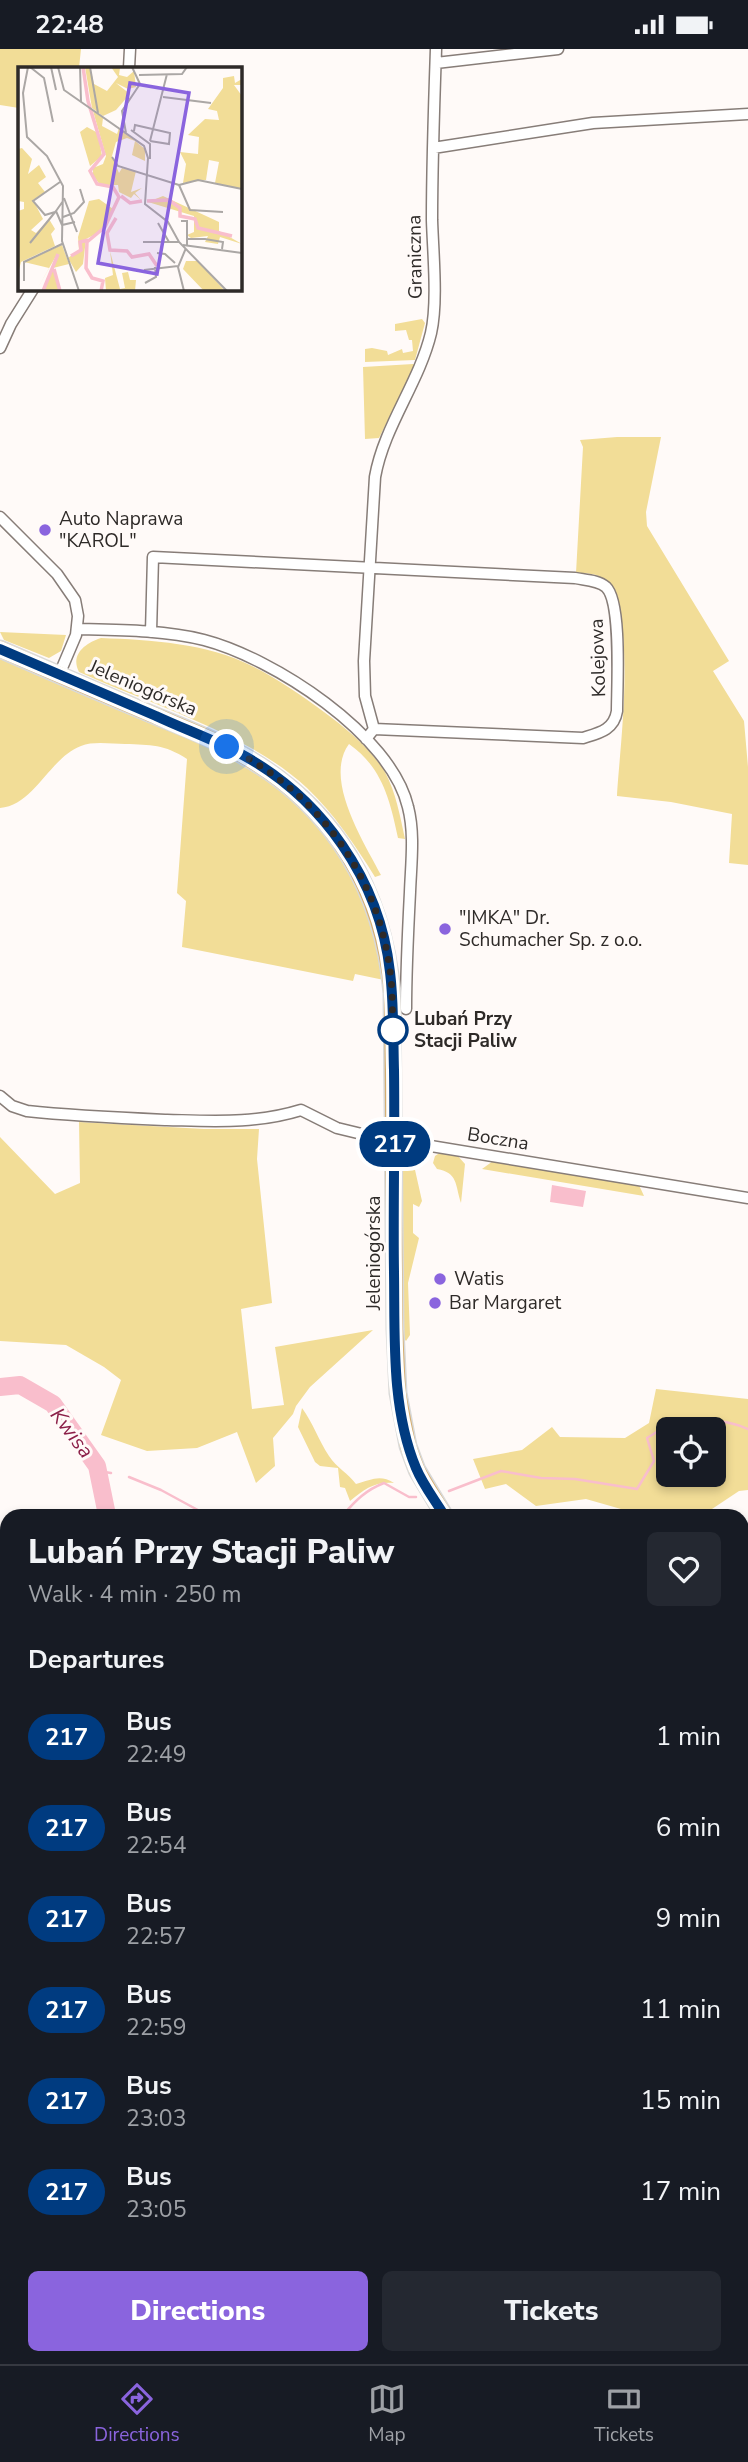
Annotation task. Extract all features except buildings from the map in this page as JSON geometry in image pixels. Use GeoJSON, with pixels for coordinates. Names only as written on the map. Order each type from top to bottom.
{"type":"FeatureCollection","features":[{"type":"Feature","properties":{"kind":"main road","name":"Jeleniogórska"},"geometry":{"type":"LineString","coordinates":[[0,649],[242,755],[304,799],[331,829],[365,885],[385,941],[392,993],[398,1393],[408,1446],[417,1470],[440,1509]]}},
{"type":"Feature","properties":{"kind":"street"},"geometry":{"type":"LineString","coordinates":[[129,67],[130,49]]}},
{"type":"Feature","properties":{"kind":"street","name":"Graniczna"},"geometry":{"type":"LineString","coordinates":[[369,568],[379,455],[421,364],[431,331],[436,49]]}},
{"type":"Feature","properties":{"kind":"street"},"geometry":{"type":"LineString","coordinates":[[436,63],[558,49]]}},
{"type":"Feature","properties":{"kind":"street"},"geometry":{"type":"LineString","coordinates":[[433,148],[593,123],[748,114]]}},
{"type":"Feature","properties":{"kind":"street"},"geometry":{"type":"LineString","coordinates":[[0,348],[32,291]]}},
{"type":"Feature","properties":{"kind":"street"},"geometry":{"type":"LineString","coordinates":[[0,517],[68,588],[76,605],[77,629],[59,675]]}},
{"type":"Feature","properties":{"kind":"street","name":"Kolejowa"},"geometry":{"type":"LineString","coordinates":[[151,632],[153,557],[575,578],[598,582],[607,588],[613,598],[617,634],[616,720],[611,728],[583,738],[374,729]]}},
{"type":"Feature","properties":{"kind":"street"},"geometry":{"type":"LineString","coordinates":[[366,739],[374,729],[365,696],[364,673],[369,568]]}},
{"type":"Feature","properties":{"kind":"street","name":"Jeleniogórska"},"geometry":{"type":"LineString","coordinates":[[77,629],[151,632],[201,639],[253,658],[284,675],[331,709],[366,739],[384,759],[398,780],[409,810],[412,840],[405,1009]]}},
{"type":"Feature","properties":{"kind":"street","name":"Boczna"},"geometry":{"type":"LineString","coordinates":[[0,1096],[12,1106],[27,1111],[134,1119],[233,1122],[268,1119],[301,1110],[337,1128],[395,1141],[748,1198]]}},
{"type":"Feature","properties":{"kind":"shaded area"},"geometry":{"type":"Polygon","coordinates":[[[0,49],[81,49],[79,67],[18,67],[18,108],[0,105],[0,49]]]}},
{"type":"Feature","properties":{"kind":"shaded area"},"geometry":{"type":"Polygon","coordinates":[[[422,319],[425,323],[415,360],[365,362],[365,349],[387,351],[388,355],[402,349],[403,353],[413,351],[412,340],[409,340],[406,330],[395,331],[395,324],[422,319]]]}},
{"type":"Feature","properties":{"kind":"shaded area"},"geometry":{"type":"Polygon","coordinates":[[[415,365],[379,438],[365,439],[363,367],[415,365]]]}},
{"type":"Feature","properties":{"kind":"shaded area"},"geometry":{"type":"Polygon","coordinates":[[[661,437],[646,512],[647,526],[729,661],[713,671],[744,721],[748,767],[748,865],[729,863],[732,814],[671,802],[617,796],[624,681],[621,618],[614,594],[602,578],[593,574],[576,573],[583,447],[580,440],[661,437]]]}},
{"type":"Feature","properties":{"kind":"shaded area"},"geometry":{"type":"Polygon","coordinates":[[[0,632],[66,635],[61,651],[49,658],[4,640],[0,632]]]}},
{"type":"Feature","properties":{"kind":"shaded area"},"geometry":{"type":"Polygon","coordinates":[[[101,638],[178,644],[235,658],[280,682],[349,732],[373,755],[385,772],[395,796],[405,839],[398,838],[388,798],[377,774],[349,744],[342,758],[343,792],[357,828],[381,875],[375,877],[327,809],[307,788],[257,751],[198,722],[79,672],[76,660],[78,655],[90,643],[101,638]]]}},
{"type":"Feature","properties":{"kind":"shaded area"},"geometry":{"type":"Polygon","coordinates":[[[0,655],[245,764],[265,776],[309,813],[349,867],[377,931],[384,980],[355,974],[353,981],[182,947],[186,901],[177,893],[187,759],[171,750],[157,746],[86,744],[60,760],[23,799],[0,808],[0,655]]]}},
{"type":"Feature","properties":{"kind":"shaded area"},"geometry":{"type":"Polygon","coordinates":[[[79,1122],[204,1129],[259,1129],[257,1159],[272,1303],[241,1309],[252,1409],[284,1405],[275,1347],[373,1330],[310,1387],[273,1438],[275,1466],[256,1483],[237,1432],[197,1448],[147,1451],[101,1435],[121,1380],[66,1345],[0,1341],[0,1137],[55,1194],[80,1183],[79,1122]]]}},
{"type":"Feature","properties":{"kind":"shaded area"},"geometry":{"type":"Polygon","coordinates":[[[411,1152],[422,1201],[419,1207],[413,1204],[413,1233],[419,1238],[408,1283],[410,1335],[406,1341],[402,1336],[400,1163],[403,1163],[405,1155],[411,1152]]]}},
{"type":"Feature","properties":{"kind":"shaded area"},"geometry":{"type":"Polygon","coordinates":[[[441,1152],[457,1155],[465,1164],[461,1203],[452,1177],[449,1173],[437,1169],[433,1163],[435,1156],[441,1152]]]}},
{"type":"Feature","properties":{"kind":"shaded area"},"geometry":{"type":"Polygon","coordinates":[[[493,1161],[639,1185],[644,1196],[482,1169],[493,1161]]]}},
{"type":"Feature","properties":{"kind":"shaded area"},"geometry":{"type":"Polygon","coordinates":[[[552,1185],[586,1191],[583,1207],[550,1202],[552,1185]]]}},
{"type":"Feature","properties":{"kind":"shaded area"},"geometry":{"type":"Polygon","coordinates":[[[656,1389],[748,1399],[748,1490],[739,1491],[712,1509],[621,1509],[586,1499],[536,1506],[506,1484],[485,1489],[473,1459],[522,1450],[552,1427],[560,1437],[625,1438],[649,1423],[656,1389]]]}},
{"type":"Feature","properties":{"kind":"shaded area"},"geometry":{"type":"Polygon","coordinates":[[[302,1408],[329,1456],[356,1484],[380,1478],[394,1483],[370,1487],[350,1501],[345,1488],[340,1487],[338,1468],[320,1466],[315,1462],[298,1427],[302,1408]]]}},
{"type":"Feature","properties":{"kind":"waterway","name":"Kwisa"},"geometry":{"type":"LineString","coordinates":[[0,1387],[20,1385],[53,1404],[97,1466],[106,1509]]}},
{"type":"Feature","properties":{"kind":"waterway"},"geometry":{"type":"LineString","coordinates":[[449,1491],[501,1471],[637,1489],[654,1461],[647,1438],[668,1425],[683,1426],[713,1421],[748,1429]]}},
{"type":"Feature","properties":{"kind":"waterway"},"geometry":{"type":"LineString","coordinates":[[98,1471],[111,1473]]}},
{"type":"Feature","properties":{"kind":"waterway"},"geometry":{"type":"LineString","coordinates":[[129,1477],[196,1509]]}},
{"type":"Feature","properties":{"kind":"waterway"},"geometry":{"type":"LineString","coordinates":[[348,1509],[362,1496],[384,1483],[409,1497],[416,1497]]}},
{"type":"Feature","properties":{"kind":"bus line","name":"217"},"geometry":{"type":"LineString","coordinates":[[0,649],[242,755],[304,799],[331,829],[355,864],[376,911],[385,941],[392,993],[398,1393],[408,1446],[417,1470],[440,1509]]}},
{"type":"Feature","properties":{"kind":"place","name":"Auto Naprawa \"KAROL\""},"geometry":{"type":"Point","coordinates":[45,530]}},
{"type":"Feature","properties":{"kind":"place","name":"\"IMKA\" Dr. Schumacher Sp. z o.o."},"geometry":{"type":"Point","coordinates":[445,929]}},
{"type":"Feature","properties":{"kind":"place","name":"Lubań Przy Stacji Paliw"},"geometry":{"type":"Point","coordinates":[393,1030]}},
{"type":"Feature","properties":{"kind":"place","name":"Watis"},"geometry":{"type":"Point","coordinates":[440,1279]}},
{"type":"Feature","properties":{"kind":"place","name":"Bar Margaret"},"geometry":{"type":"Point","coordinates":[435,1303]}},
{"type":"Feature","properties":{"kind":"route"},"geometry":{"type":"LineString","coordinates":[[227,747],[265,769],[304,799],[331,829],[355,864],[376,911],[385,941],[390,970],[393,1030]]}}]}
